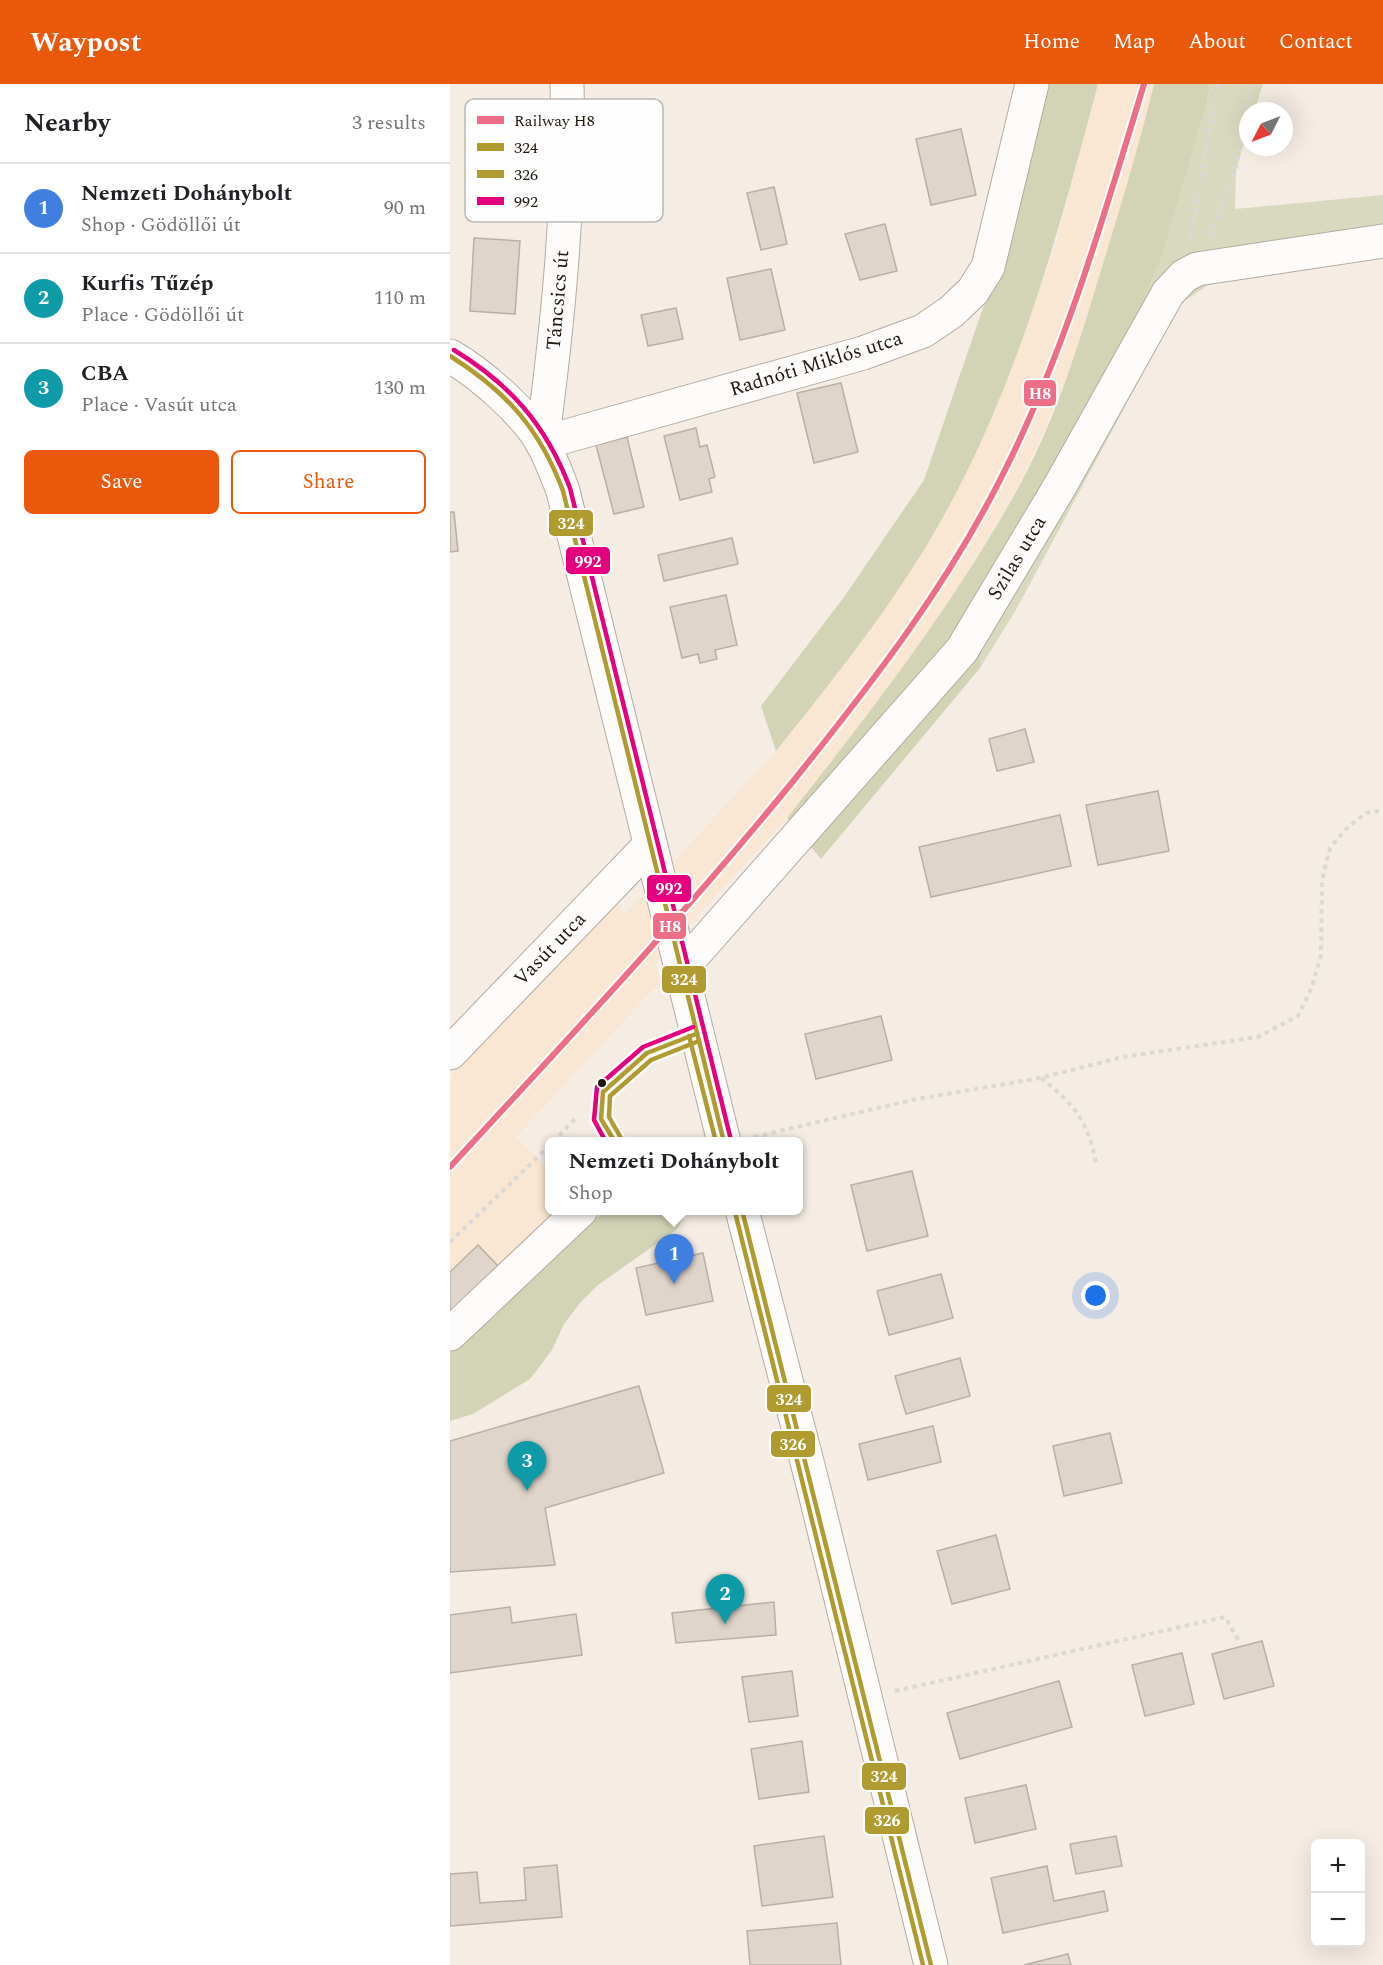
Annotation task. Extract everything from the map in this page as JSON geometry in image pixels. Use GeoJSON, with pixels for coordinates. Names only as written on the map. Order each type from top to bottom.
{"type":"FeatureCollection","features":[{"type":"Feature","properties":{"kind":"street","name":"Táncsics út"},"geometry":{"type":"LineString","coordinates":[[567,84],[567,99]]}},
{"type":"Feature","properties":{"kind":"street","name":"Radnóti Miklós utca"},"geometry":{"type":"LineString","coordinates":[[542,442],[863,353],[923,331],[951,312],[973,291],[988,267],[1032,84]]}},
{"type":"Feature","properties":{"kind":"street","name":"Táncsics út"},"geometry":{"type":"LineString","coordinates":[[542,442],[558,318],[564,222]]}},
{"type":"Feature","properties":{"kind":"street"},"geometry":{"type":"LineString","coordinates":[[1191,272],[1383,241]]}},
{"type":"Feature","properties":{"kind":"street","name":"Szilas utca"},"geometry":{"type":"LineString","coordinates":[[681,969],[962,650],[1060,486],[1168,293],[1191,272]]}},
{"type":"Feature","properties":{"kind":"street"},"geometry":{"type":"LineString","coordinates":[[450,356],[468,366],[507,401],[542,442],[563,491],[696,1034],[734,1137]]}},
{"type":"Feature","properties":{"kind":"street","name":"Vasút utca"},"geometry":{"type":"LineString","coordinates":[[450,1053],[650,845]]}},
{"type":"Feature","properties":{"kind":"street"},"geometry":{"type":"LineString","coordinates":[[450,1334],[576,1215]]}},
{"type":"Feature","properties":{"kind":"street"},"geometry":{"type":"LineString","coordinates":[[743,1215],[931,1965]]}},
{"type":"Feature","properties":{"kind":"lane"},"geometry":{"type":"LineString","coordinates":[[612,1137],[601,1119],[603,1092],[647,1053],[696,1034]]}},
{"type":"Feature","properties":{"kind":"path"},"geometry":{"type":"LineString","coordinates":[[1191,272],[1218,84]]}},
{"type":"Feature","properties":{"kind":"path"},"geometry":{"type":"LineString","coordinates":[[1191,272],[1236,169],[1251,84]]}},
{"type":"Feature","properties":{"kind":"path"},"geometry":{"type":"LineString","coordinates":[[748,1137],[912,1100],[1040,1078],[1123,1057],[1258,1037],[1298,1016],[1312,987],[1321,955],[1322,880],[1330,848],[1346,829],[1366,813],[1383,810]]}},
{"type":"Feature","properties":{"kind":"path"},"geometry":{"type":"LineString","coordinates":[[1040,1078],[1070,1100],[1093,1142],[1096,1164]]}},
{"type":"Feature","properties":{"kind":"path"},"geometry":{"type":"LineString","coordinates":[[450,1242],[545,1148]]}},
{"type":"Feature","properties":{"kind":"path"},"geometry":{"type":"LineString","coordinates":[[865,1697],[1225,1617],[1239,1641]]}},
{"type":"Feature","properties":{"kind":"shaded area"},"geometry":{"type":"Polygon","coordinates":[[[1098,84],[1154,84],[1136,159],[1072,364],[1023,478],[960,585],[892,686],[787,818],[656,961],[660,982],[516,1137],[545,1165],[545,1215],[559,1215],[450,1325],[450,1076],[618,900],[624,915],[776,751],[837,675],[900,586],[957,491],[998,403],[1055,247],[1098,84]]]}},
{"type":"Feature","properties":{"kind":"green space"},"geometry":{"type":"Polygon","coordinates":[[[1047,84],[1098,84],[1055,240],[1002,393],[957,491],[918,560],[850,657],[776,751],[761,706],[844,597],[924,480],[1000,258],[1047,84]]]}},
{"type":"Feature","properties":{"kind":"green space"},"geometry":{"type":"Polygon","coordinates":[[[1154,84],[1210,84],[1207,103],[1163,253],[1114,368],[982,599],[980,668],[821,859],[787,818],[882,695],[942,611],[997,524],[1035,455],[1056,406],[1082,331],[1128,182],[1154,84]]]}},
{"type":"Feature","properties":{"kind":"green space"},"geometry":{"type":"Polygon","coordinates":[[[1210,84],[1263,84],[1257,102],[1239,102],[1240,156],[1236,169],[1235,209],[1383,195],[1383,257],[1214,281],[1180,304],[1017,608],[980,668],[982,600],[1163,253],[1207,103],[1210,84]]]}},
{"type":"Feature","properties":{"kind":"green space"},"geometry":{"type":"Polygon","coordinates":[[[600,1215],[685,1215],[676,1230],[598,1285],[580,1303],[564,1324],[552,1350],[530,1379],[473,1414],[450,1421],[450,1348],[600,1215]]]}},
{"type":"Feature","properties":{"kind":"building"},"geometry":{"type":"Polygon","coordinates":[[[961,129],[976,195],[931,205],[916,139],[961,129]]]}},
{"type":"Feature","properties":{"kind":"building"},"geometry":{"type":"Polygon","coordinates":[[[774,187],[787,244],[761,250],[747,193],[774,187]]]}},
{"type":"Feature","properties":{"kind":"building"},"geometry":{"type":"Polygon","coordinates":[[[885,224],[897,271],[860,280],[845,234],[885,224]]]}},
{"type":"Feature","properties":{"kind":"building"},"geometry":{"type":"Polygon","coordinates":[[[474,238],[520,241],[515,314],[470,311],[474,238]]]}},
{"type":"Feature","properties":{"kind":"building"},"geometry":{"type":"Polygon","coordinates":[[[771,269],[785,330],[740,340],[727,278],[771,269]]]}},
{"type":"Feature","properties":{"kind":"building"},"geometry":{"type":"Polygon","coordinates":[[[676,308],[683,339],[648,346],[641,315],[676,308]]]}},
{"type":"Feature","properties":{"kind":"building"},"geometry":{"type":"Polygon","coordinates":[[[841,383],[858,452],[814,463],[797,393],[841,383]]]}},
{"type":"Feature","properties":{"kind":"building"},"geometry":{"type":"Polygon","coordinates":[[[696,428],[700,447],[707,445],[715,477],[709,479],[712,492],[680,500],[664,436],[696,428]]]}},
{"type":"Feature","properties":{"kind":"building"},"geometry":{"type":"Polygon","coordinates":[[[627,437],[644,507],[614,514],[596,445],[627,437]]]}},
{"type":"Feature","properties":{"kind":"building"},"geometry":{"type":"Polygon","coordinates":[[[450,512],[454,512],[458,551],[450,552],[450,512]]]}},
{"type":"Feature","properties":{"kind":"building"},"geometry":{"type":"Polygon","coordinates":[[[732,538],[738,564],[664,581],[658,555],[732,538]]]}},
{"type":"Feature","properties":{"kind":"building"},"geometry":{"type":"Polygon","coordinates":[[[726,595],[737,645],[715,650],[717,659],[700,663],[698,654],[682,658],[670,607],[726,595]]]}},
{"type":"Feature","properties":{"kind":"building"},"geometry":{"type":"Polygon","coordinates":[[[1025,729],[1034,762],[997,771],[989,739],[1025,729]]]}},
{"type":"Feature","properties":{"kind":"building"},"geometry":{"type":"Polygon","coordinates":[[[1158,791],[1169,851],[1098,865],[1086,805],[1158,791]]]}},
{"type":"Feature","properties":{"kind":"building"},"geometry":{"type":"Polygon","coordinates":[[[1060,815],[1071,866],[931,897],[919,847],[1060,815]]]}},
{"type":"Feature","properties":{"kind":"building"},"geometry":{"type":"Polygon","coordinates":[[[881,1016],[892,1060],[816,1079],[805,1034],[881,1016]]]}},
{"type":"Feature","properties":{"kind":"building"},"geometry":{"type":"Polygon","coordinates":[[[912,1171],[928,1236],[867,1251],[851,1185],[912,1171]]]}},
{"type":"Feature","properties":{"kind":"building"},"geometry":{"type":"Polygon","coordinates":[[[478,1245],[499,1267],[450,1313],[450,1272],[478,1245]]]}},
{"type":"Feature","properties":{"kind":"building"},"geometry":{"type":"Polygon","coordinates":[[[703,1253],[713,1301],[646,1315],[636,1268],[703,1253]]]}},
{"type":"Feature","properties":{"kind":"building"},"geometry":{"type":"Polygon","coordinates":[[[941,1274],[953,1318],[889,1335],[877,1291],[941,1274]]]}},
{"type":"Feature","properties":{"kind":"building"},"geometry":{"type":"Polygon","coordinates":[[[960,1358],[970,1396],[906,1414],[895,1376],[960,1358]]]}},
{"type":"Feature","properties":{"kind":"building"},"geometry":{"type":"Polygon","coordinates":[[[639,1386],[664,1473],[545,1508],[555,1565],[450,1572],[450,1441],[639,1386]]]}},
{"type":"Feature","properties":{"kind":"building"},"geometry":{"type":"Polygon","coordinates":[[[933,1426],[941,1462],[868,1480],[859,1444],[933,1426]]]}},
{"type":"Feature","properties":{"kind":"building"},"geometry":{"type":"Polygon","coordinates":[[[1110,1433],[1122,1483],[1064,1496],[1053,1446],[1110,1433]]]}},
{"type":"Feature","properties":{"kind":"building"},"geometry":{"type":"Polygon","coordinates":[[[996,1535],[1010,1589],[952,1604],[937,1551],[996,1535]]]}},
{"type":"Feature","properties":{"kind":"building"},"geometry":{"type":"Polygon","coordinates":[[[774,1602],[776,1635],[676,1643],[672,1613],[774,1602]]]}},
{"type":"Feature","properties":{"kind":"building"},"geometry":{"type":"Polygon","coordinates":[[[510,1607],[512,1623],[576,1614],[582,1655],[450,1673],[450,1615],[510,1607]]]}},
{"type":"Feature","properties":{"kind":"building"},"geometry":{"type":"Polygon","coordinates":[[[1262,1641],[1274,1686],[1224,1699],[1212,1654],[1262,1641]]]}},
{"type":"Feature","properties":{"kind":"building"},"geometry":{"type":"Polygon","coordinates":[[[1182,1653],[1194,1704],[1145,1716],[1132,1665],[1182,1653]]]}},
{"type":"Feature","properties":{"kind":"building"},"geometry":{"type":"Polygon","coordinates":[[[792,1671],[798,1716],[749,1722],[742,1677],[792,1671]]]}},
{"type":"Feature","properties":{"kind":"building"},"geometry":{"type":"Polygon","coordinates":[[[1059,1681],[1072,1727],[960,1759],[947,1713],[1059,1681]]]}},
{"type":"Feature","properties":{"kind":"building"},"geometry":{"type":"Polygon","coordinates":[[[802,1741],[809,1792],[759,1799],[751,1749],[802,1741]]]}},
{"type":"Feature","properties":{"kind":"building"},"geometry":{"type":"Polygon","coordinates":[[[1026,1785],[1036,1829],[975,1843],[965,1798],[1026,1785]]]}},
{"type":"Feature","properties":{"kind":"building"},"geometry":{"type":"Polygon","coordinates":[[[824,1836],[833,1897],[762,1906],[754,1846],[824,1836]]]}},
{"type":"Feature","properties":{"kind":"building"},"geometry":{"type":"Polygon","coordinates":[[[1116,1836],[1122,1866],[1076,1874],[1070,1844],[1116,1836]]]}},
{"type":"Feature","properties":{"kind":"building"},"geometry":{"type":"Polygon","coordinates":[[[557,1865],[562,1917],[450,1926],[450,1874],[477,1872],[480,1903],[526,1900],[524,1868],[557,1865]]]}},
{"type":"Feature","properties":{"kind":"building"},"geometry":{"type":"Polygon","coordinates":[[[1047,1866],[1054,1901],[1104,1891],[1108,1911],[1003,1933],[991,1878],[1047,1866]]]}},
{"type":"Feature","properties":{"kind":"building"},"geometry":{"type":"Polygon","coordinates":[[[837,1923],[841,1965],[750,1965],[747,1931],[837,1923]]]}},
{"type":"Feature","properties":{"kind":"building"},"geometry":{"type":"Polygon","coordinates":[[[1068,1954],[1071,1965],[1024,1965],[1068,1954]]]}},
{"type":"Feature","properties":{"kind":"rail line","name":"H8"},"geometry":{"type":"LineString","coordinates":[[450,1167],[625,976],[753,830],[908,632],[959,554],[1004,472],[1065,330],[1144,84]]}},
{"type":"Feature","properties":{"kind":"transit line","name":"992"},"geometry":{"type":"LineString","coordinates":[[454,350],[493,377],[524,408],[550,445],[570,488],[730,1137]]}},
{"type":"Feature","properties":{"kind":"transit line","name":"324"},"geometry":{"type":"LineString","coordinates":[[450,356],[488,383],[519,413],[544,449],[563,491],[723,1137]]}},
{"type":"Feature","properties":{"kind":"transit line","name":"992"},"geometry":{"type":"LineString","coordinates":[[603,1137],[594,1120],[597,1087],[643,1047],[693,1027]]}},
{"type":"Feature","properties":{"kind":"transit line","name":"324"},"geometry":{"type":"LineString","coordinates":[[612,1137],[601,1119],[603,1092],[647,1053],[696,1034]]}},
{"type":"Feature","properties":{"kind":"transit line","name":"326"},"geometry":{"type":"LineString","coordinates":[[689,1036],[715,1137]]}},
{"type":"Feature","properties":{"kind":"transit line","name":"326"},"geometry":{"type":"LineString","coordinates":[[620,1137],[609,1117],[610,1096],[651,1060],[699,1041]]}},
{"type":"Feature","properties":{"kind":"transit line","name":"326"},"geometry":{"type":"LineString","coordinates":[[736,1215],[923,1965]]}},
{"type":"Feature","properties":{"kind":"transit line","name":"324"},"geometry":{"type":"LineString","coordinates":[[743,1215],[931,1965]]}},
{"type":"Feature","properties":{"kind":"place","name":"Nemzeti Dohánybolt"},"geometry":{"type":"Point","coordinates":[674,1284]}},
{"type":"Feature","properties":{"kind":"place","name":"CBA"},"geometry":{"type":"Point","coordinates":[527,1491]}},
{"type":"Feature","properties":{"kind":"place","name":"Kurfis Tűzép"},"geometry":{"type":"Point","coordinates":[725,1624]}}]}
